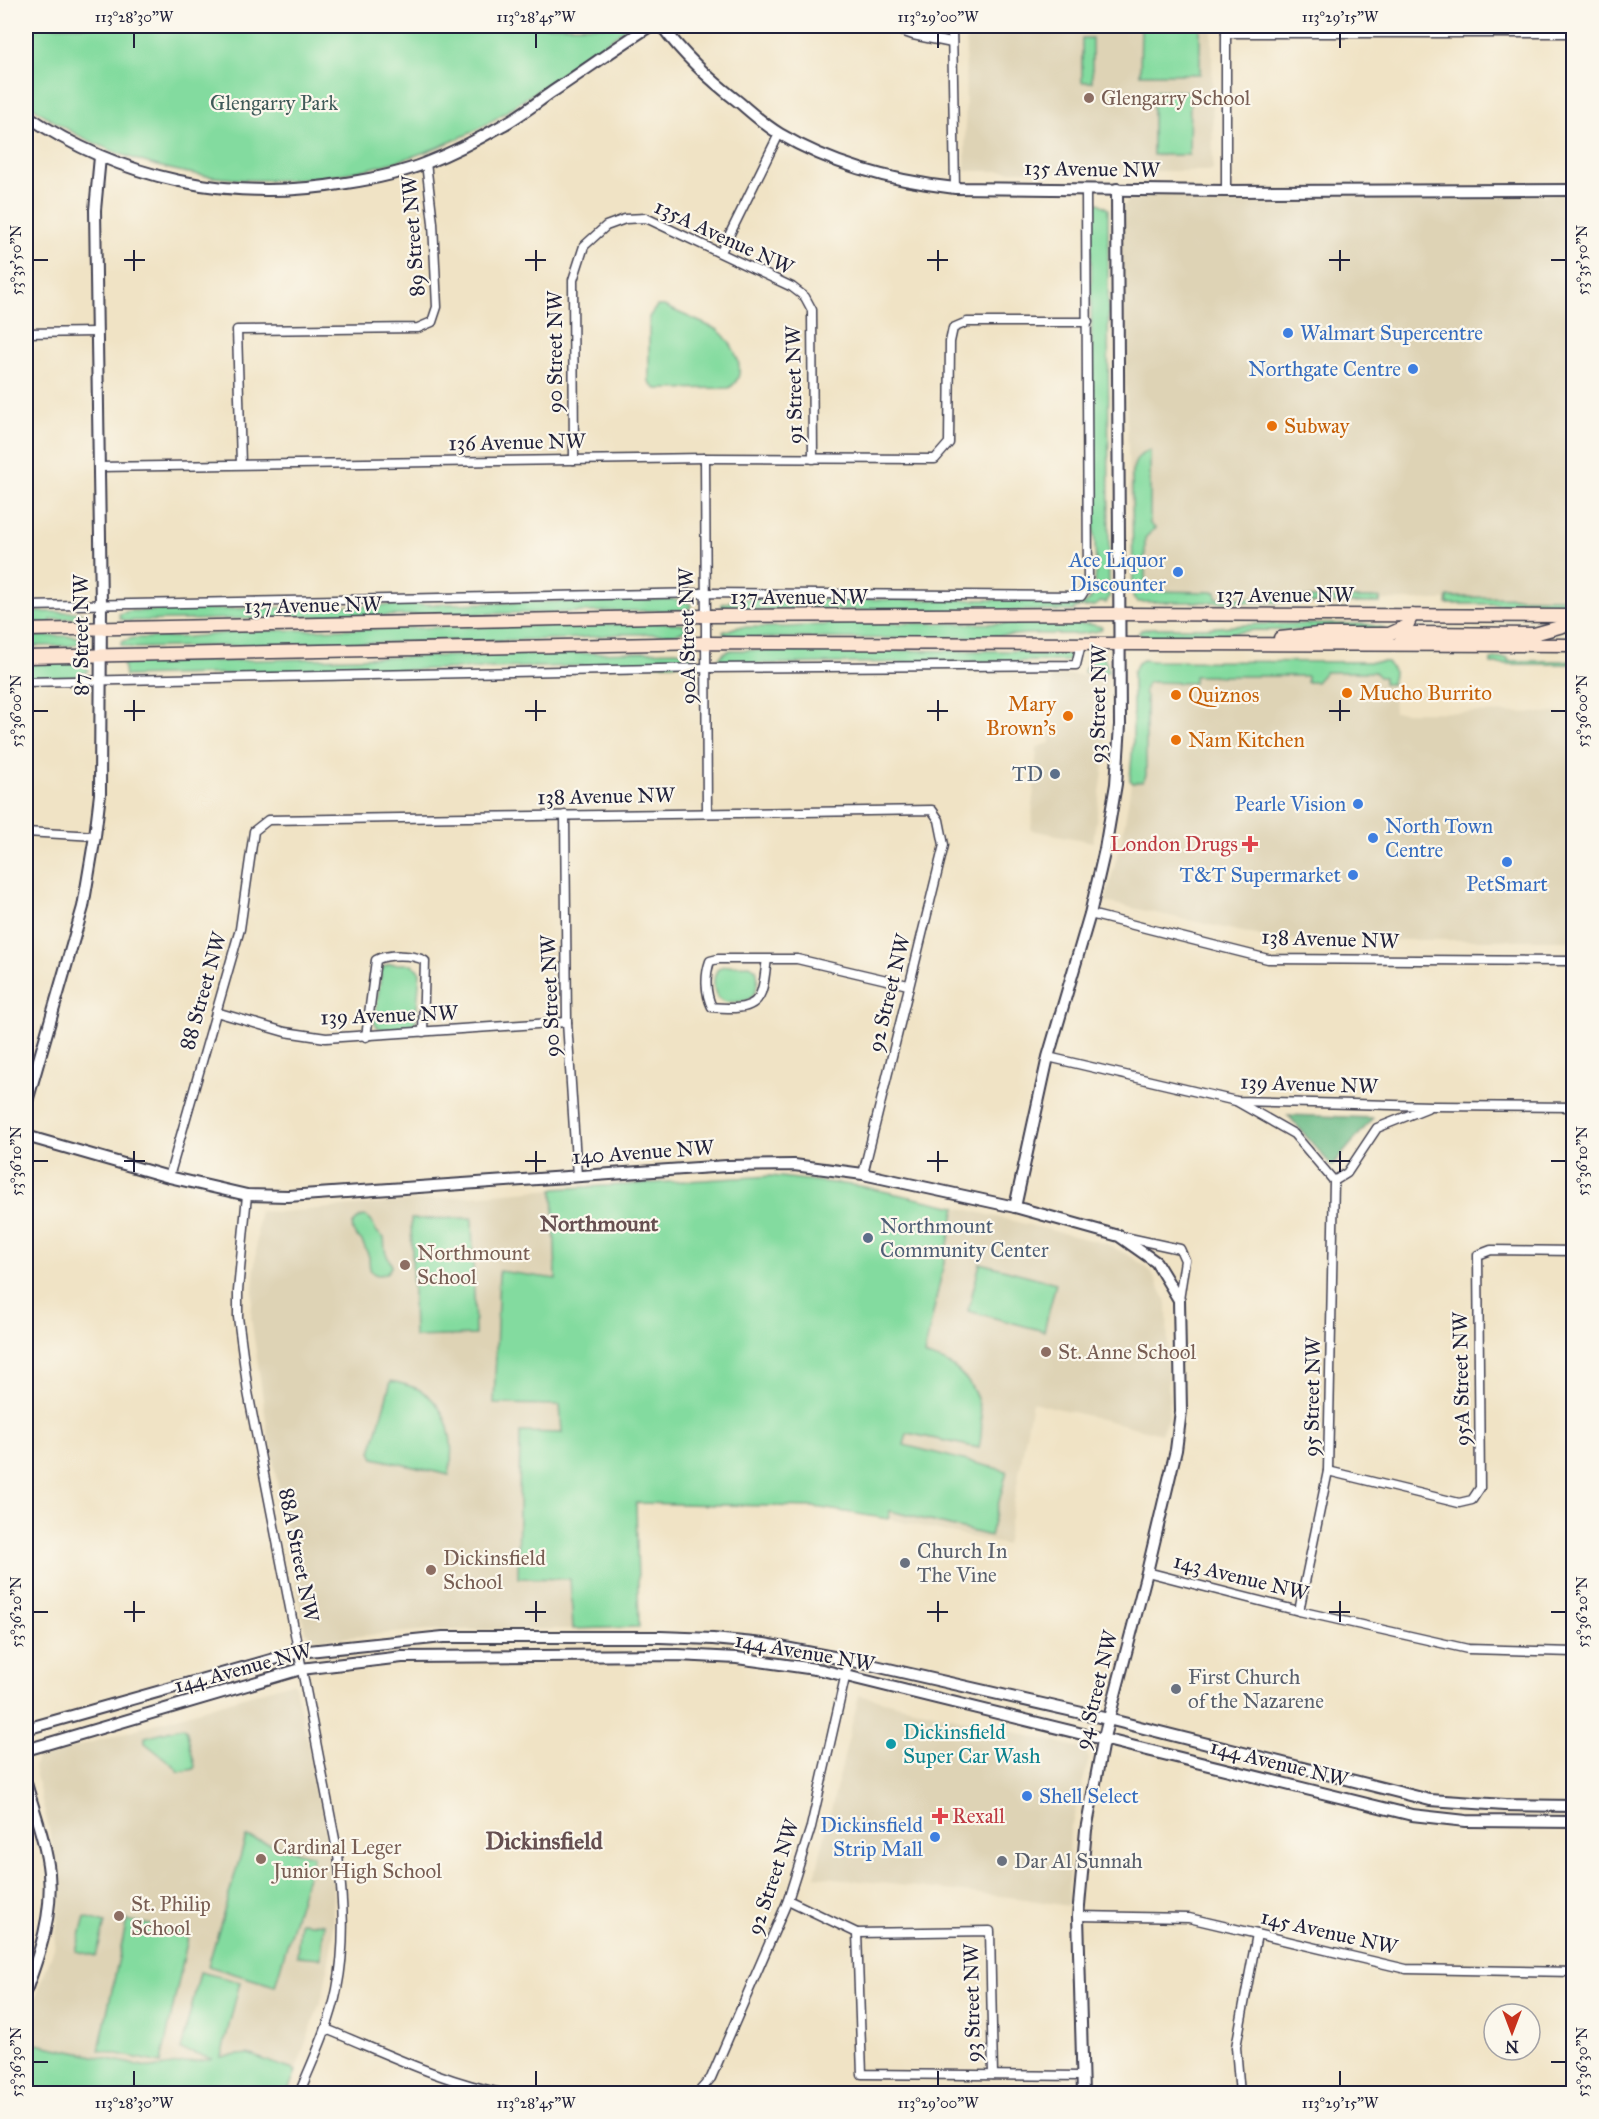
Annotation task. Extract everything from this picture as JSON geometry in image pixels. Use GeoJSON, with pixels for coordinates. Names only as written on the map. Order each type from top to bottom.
{"type":"FeatureCollection","features":[{"type":"Feature","properties":{"kind":"main road","name":"137 Avenue NW"},"geometry":{"type":"LineString","coordinates":[[26,630],[705,616],[1119,614],[1574,616]]}},
{"type":"Feature","properties":{"kind":"main road"},"geometry":{"type":"LineString","coordinates":[[1222,645],[1318,634],[1389,634],[1407,626],[1412,615]]}},
{"type":"Feature","properties":{"kind":"main road"},"geometry":{"type":"LineString","coordinates":[[1398,644],[1405,636],[1414,633],[1534,634],[1574,623]]}},
{"type":"Feature","properties":{"kind":"main road"},"geometry":{"type":"LineString","coordinates":[[26,657],[705,643],[1574,645]]}},
{"type":"Feature","properties":{"kind":"street"},"geometry":{"type":"LineString","coordinates":[[26,115],[100,157],[163,178],[224,188],[306,189],[384,175],[426,163],[504,125],[650,26]]}},
{"type":"Feature","properties":{"kind":"street","name":"135 Avenue NW"},"geometry":{"type":"LineString","coordinates":[[662,26],[687,57],[710,80],[779,134],[817,154],[861,170],[920,184],[955,188],[1226,191],[1574,190]]}},
{"type":"Feature","properties":{"kind":"street"},"geometry":{"type":"LineString","coordinates":[[887,26],[913,35],[952,43]]}},
{"type":"Feature","properties":{"kind":"street"},"geometry":{"type":"LineString","coordinates":[[952,26],[955,188]]}},
{"type":"Feature","properties":{"kind":"street"},"geometry":{"type":"LineString","coordinates":[[1226,191],[1226,29],[1574,33]]}},
{"type":"Feature","properties":{"kind":"street"},"geometry":{"type":"LineString","coordinates":[[720,252],[779,134]]}},
{"type":"Feature","properties":{"kind":"street","name":"87 Street NW"},"geometry":{"type":"LineString","coordinates":[[26,1105],[83,907],[100,794],[101,604],[95,210],[100,157]]}},
{"type":"Feature","properties":{"kind":"street","name":"89 Street NW"},"geometry":{"type":"LineString","coordinates":[[241,464],[237,330],[418,328],[432,321],[437,307],[433,223],[426,163]]}},
{"type":"Feature","properties":{"kind":"street"},"geometry":{"type":"LineString","coordinates":[[1086,189],[1088,321]]}},
{"type":"Feature","properties":{"kind":"street","name":"93 Street NW"},"geometry":{"type":"LineString","coordinates":[[1015,1208],[1048,1057],[1090,914],[1106,849],[1116,784],[1120,725],[1117,189]]}},
{"type":"Feature","properties":{"kind":"street","name":"135A Avenue NW"},"geometry":{"type":"LineString","coordinates":[[573,280],[584,246],[606,226],[625,219],[646,218],[792,287],[805,297],[812,310]]}},
{"type":"Feature","properties":{"kind":"street","name":"90 Street NW"},"geometry":{"type":"LineString","coordinates":[[573,280],[574,460]]}},
{"type":"Feature","properties":{"kind":"street","name":"91 Street NW"},"geometry":{"type":"LineString","coordinates":[[812,310],[813,459]]}},
{"type":"Feature","properties":{"kind":"street","name":"136 Avenue NW"},"geometry":{"type":"LineString","coordinates":[[99,467],[705,458],[935,459],[949,443],[950,342],[953,328],[968,322],[1088,321]]}},
{"type":"Feature","properties":{"kind":"street","name":"137 Avenue NW"},"geometry":{"type":"LineString","coordinates":[[26,606],[705,593],[1081,596],[1088,585],[1086,391],[1088,321]]}},
{"type":"Feature","properties":{"kind":"street"},"geometry":{"type":"LineString","coordinates":[[26,333],[97,332]]}},
{"type":"Feature","properties":{"kind":"street","name":"90A Street NW"},"geometry":{"type":"LineString","coordinates":[[705,458],[708,813]]}},
{"type":"Feature","properties":{"kind":"street"},"geometry":{"type":"LineString","coordinates":[[26,682],[706,668],[1076,665],[1080,644]]}},
{"type":"Feature","properties":{"kind":"street","name":"138 Avenue NW"},"geometry":{"type":"LineString","coordinates":[[268,820],[932,810],[939,820]]}},
{"type":"Feature","properties":{"kind":"street","name":"90 Street NW"},"geometry":{"type":"LineString","coordinates":[[565,815],[567,1022],[577,1176]]}},
{"type":"Feature","properties":{"kind":"street","name":"88 Street NW"},"geometry":{"type":"LineString","coordinates":[[169,1177],[240,929],[254,831],[268,820]]}},
{"type":"Feature","properties":{"kind":"street","name":"92 Street NW"},"geometry":{"type":"LineString","coordinates":[[863,1174],[944,845],[939,820]]}},
{"type":"Feature","properties":{"kind":"street"},"geometry":{"type":"LineString","coordinates":[[26,832],[95,836]]}},
{"type":"Feature","properties":{"kind":"street","name":"138 Avenue NW"},"geometry":{"type":"LineString","coordinates":[[1090,914],[1268,959],[1574,961]]}},
{"type":"Feature","properties":{"kind":"street"},"geometry":{"type":"LineString","coordinates":[[366,1037],[373,972],[376,960],[383,956],[419,957],[425,961],[423,1032]]}},
{"type":"Feature","properties":{"kind":"street"},"geometry":{"type":"LineString","coordinates":[[767,959],[761,994],[756,1004],[745,1008],[712,1007],[707,998],[707,969],[710,961],[718,959],[767,959],[798,959],[908,985]]}},
{"type":"Feature","properties":{"kind":"street","name":"139 Avenue NW"},"geometry":{"type":"LineString","coordinates":[[216,1012],[285,1032],[326,1038],[567,1022]]}},
{"type":"Feature","properties":{"kind":"street","name":"139 Avenue NW"},"geometry":{"type":"LineString","coordinates":[[1048,1057],[1236,1101],[1574,1107]]}},
{"type":"Feature","properties":{"kind":"street"},"geometry":{"type":"LineString","coordinates":[[1236,1101],[1294,1134],[1334,1181],[1347,1173],[1377,1128],[1432,1106]]}},
{"type":"Feature","properties":{"kind":"street","name":"140 Avenue NW"},"geometry":{"type":"LineString","coordinates":[[26,1136],[169,1177],[247,1195],[288,1196],[728,1166],[794,1165],[863,1174],[1015,1208],[1119,1236]]}},
{"type":"Feature","properties":{"kind":"street","name":"95 Street NW"},"geometry":{"type":"LineString","coordinates":[[1299,1611],[1328,1471],[1334,1181]]}},
{"type":"Feature","properties":{"kind":"street","name":"88A Street NW"},"geometry":{"type":"LineString","coordinates":[[247,1195],[238,1291],[238,1317],[248,1392],[338,1855],[342,1895],[342,1950],[337,1990],[326,2029],[299,2094]]}},
{"type":"Feature","properties":{"kind":"street"},"geometry":{"type":"LineString","coordinates":[[1119,1236],[1156,1262],[1179,1300]]}},
{"type":"Feature","properties":{"kind":"street","name":"94 Street NW"},"geometry":{"type":"LineString","coordinates":[[1083,2094],[1078,1916],[1086,1830],[1108,1719],[1176,1450],[1181,1411],[1179,1300],[1185,1260],[1180,1249],[1119,1236]]}},
{"type":"Feature","properties":{"kind":"street","name":"95A Street NW"},"geometry":{"type":"LineString","coordinates":[[1328,1471],[1459,1503],[1472,1500],[1480,1488],[1478,1255],[1491,1250],[1574,1251]]}},
{"type":"Feature","properties":{"kind":"street","name":"143 Avenue NW"},"geometry":{"type":"LineString","coordinates":[[1147,1572],[1299,1611],[1468,1649],[1574,1652]]}},
{"type":"Feature","properties":{"kind":"street","name":"144 Avenue NW"},"geometry":{"type":"LineString","coordinates":[[26,1729],[299,1652],[443,1637],[660,1637],[764,1644],[849,1660],[1108,1719],[1430,1800],[1505,1805],[1574,1806]]}},
{"type":"Feature","properties":{"kind":"street","name":"144 Avenue NW"},"geometry":{"type":"LineString","coordinates":[[26,1750],[301,1670],[402,1657],[678,1655],[778,1663],[846,1676],[1103,1741],[1412,1815],[1466,1821],[1574,1822]]}},
{"type":"Feature","properties":{"kind":"street","name":"92 Street NW"},"geometry":{"type":"LineString","coordinates":[[697,2094],[711,2078],[788,1900],[811,1827],[849,1660]]}},
{"type":"Feature","properties":{"kind":"street"},"geometry":{"type":"LineString","coordinates":[[26,1783],[43,1841],[49,1874],[48,1916],[40,1954],[26,1990]]}},
{"type":"Feature","properties":{"kind":"street"},"geometry":{"type":"LineString","coordinates":[[788,1900],[858,1933],[862,2074],[1081,2076]]}},
{"type":"Feature","properties":{"kind":"street","name":"145 Avenue NW"},"geometry":{"type":"LineString","coordinates":[[1078,1916],[1189,1918],[1406,1969],[1574,1972]]}},
{"type":"Feature","properties":{"kind":"street","name":"93 Street NW"},"geometry":{"type":"LineString","coordinates":[[858,1933],[990,1931],[993,2075]]}},
{"type":"Feature","properties":{"kind":"street"},"geometry":{"type":"LineString","coordinates":[[1240,2094],[1236,2047],[1257,1934]]}},
{"type":"Feature","properties":{"kind":"street"},"geometry":{"type":"LineString","coordinates":[[326,2029],[439,2075],[506,2094]]}},
{"type":"Feature","properties":{"kind":"shaded area","name":"Glengarry School"},"geometry":{"type":"Polygon","coordinates":[[[966,26],[1212,26],[1213,171],[965,171],[966,26]]]}},
{"type":"Feature","properties":{"kind":"shaded area"},"geometry":{"type":"Polygon","coordinates":[[[1133,194],[1573,195],[1573,599],[1138,602],[1133,597],[1120,211],[1133,194]]]}},
{"type":"Feature","properties":{"kind":"shaded area"},"geometry":{"type":"Polygon","coordinates":[[[1391,669],[1394,712],[1573,713],[1573,940],[1279,940],[1105,902],[1123,833],[1134,766],[1134,676],[1391,669]]]}},
{"type":"Feature","properties":{"kind":"shaded area"},"geometry":{"type":"Polygon","coordinates":[[[1051,675],[1107,675],[1106,751],[1093,842],[1031,830],[1037,747],[1050,743],[1051,675]]]}},
{"type":"Feature","properties":{"kind":"shaded area"},"geometry":{"type":"Polygon","coordinates":[[[553,1189],[561,1412],[573,1629],[427,1630],[317,1640],[305,1632],[268,1433],[251,1318],[259,1211],[283,1212],[553,1189]]]}},
{"type":"Feature","properties":{"kind":"shaded area","name":"St. Anne School"},"geometry":{"type":"Polygon","coordinates":[[[956,1207],[1107,1244],[1132,1257],[1151,1271],[1167,1303],[1169,1415],[1161,1434],[1032,1402],[1006,1545],[888,1519],[956,1207]]]}},
{"type":"Feature","properties":{"kind":"shaded area"},"geometry":{"type":"Polygon","coordinates":[[[294,1682],[323,1810],[333,1882],[333,1937],[324,1991],[296,2071],[248,2054],[152,2068],[26,2042],[26,2023],[54,1948],[62,1884],[34,1768],[36,1759],[294,1682]]]}},
{"type":"Feature","properties":{"kind":"shaded area"},"geometry":{"type":"Polygon","coordinates":[[[859,1695],[1085,1749],[1089,1759],[1070,1831],[1068,1906],[1018,1898],[815,1876],[859,1695]]]}},
{"type":"Feature","properties":{"kind":"green space","name":"Glengarry Park"},"geometry":{"type":"Polygon","coordinates":[[[26,26],[629,26],[492,121],[468,134],[413,156],[357,171],[299,179],[241,180],[184,172],[129,157],[76,134],[26,102],[26,26]]]}},
{"type":"Feature","properties":{"kind":"green space"},"geometry":{"type":"Polygon","coordinates":[[[1141,26],[1200,26],[1200,74],[1140,74],[1141,26]]]}},
{"type":"Feature","properties":{"kind":"green space"},"geometry":{"type":"Polygon","coordinates":[[[1082,38],[1092,38],[1092,82],[1082,82],[1082,38]]]}},
{"type":"Feature","properties":{"kind":"green space"},"geometry":{"type":"Polygon","coordinates":[[[1153,91],[1190,91],[1189,155],[1153,155],[1153,91]]]}},
{"type":"Feature","properties":{"kind":"green space"},"geometry":{"type":"Polygon","coordinates":[[[1099,203],[1108,209],[1109,597],[1106,603],[1102,601],[1095,606],[1074,608],[1074,611],[732,610],[722,607],[722,604],[738,599],[1055,600],[1075,604],[1086,603],[1091,597],[1096,574],[1092,508],[1091,209],[1099,203]]]}},
{"type":"Feature","properties":{"kind":"green space"},"geometry":{"type":"Polygon","coordinates":[[[657,306],[664,306],[718,330],[724,336],[734,350],[739,367],[739,375],[729,388],[657,389],[653,387],[649,381],[649,317],[657,306]]]}},
{"type":"Feature","properties":{"kind":"green space"},"geometry":{"type":"Polygon","coordinates":[[[1150,450],[1150,524],[1155,528],[1145,538],[1145,586],[1150,591],[1216,592],[1216,598],[1380,598],[1380,603],[1138,602],[1133,597],[1132,472],[1138,458],[1150,450]]]}},
{"type":"Feature","properties":{"kind":"green space"},"geometry":{"type":"Polygon","coordinates":[[[1448,597],[1573,598],[1573,604],[1447,604],[1448,597]]]}},
{"type":"Feature","properties":{"kind":"green space"},"geometry":{"type":"Polygon","coordinates":[[[673,599],[691,604],[691,607],[685,610],[128,621],[120,619],[119,614],[129,611],[673,599]]]}},
{"type":"Feature","properties":{"kind":"green space"},"geometry":{"type":"Polygon","coordinates":[[[26,612],[74,612],[82,613],[82,617],[51,620],[51,623],[26,623],[26,612]]]}},
{"type":"Feature","properties":{"kind":"green space"},"geometry":{"type":"Polygon","coordinates":[[[850,623],[1089,624],[1102,627],[1101,630],[1074,634],[919,638],[735,638],[723,632],[737,627],[788,627],[850,623]]]}},
{"type":"Feature","properties":{"kind":"green space"},"geometry":{"type":"Polygon","coordinates":[[[683,624],[687,630],[675,634],[621,634],[567,639],[133,648],[121,645],[121,642],[133,638],[188,637],[245,631],[683,624]]]}},
{"type":"Feature","properties":{"kind":"green space"},"geometry":{"type":"Polygon","coordinates":[[[1261,624],[1366,624],[1384,628],[1383,631],[1254,630],[1198,638],[1149,638],[1138,634],[1141,630],[1152,628],[1204,628],[1261,624]]]}},
{"type":"Feature","properties":{"kind":"green space"},"geometry":{"type":"Polygon","coordinates":[[[26,636],[73,636],[83,639],[83,642],[70,646],[26,646],[26,636]]]}},
{"type":"Feature","properties":{"kind":"green space"},"geometry":{"type":"Polygon","coordinates":[[[731,650],[1055,651],[1065,652],[1070,659],[1067,661],[735,664],[718,659],[731,650]]]}},
{"type":"Feature","properties":{"kind":"green space"},"geometry":{"type":"Polygon","coordinates":[[[677,651],[691,656],[691,659],[677,664],[125,676],[123,663],[677,651]]]}},
{"type":"Feature","properties":{"kind":"green space"},"geometry":{"type":"Polygon","coordinates":[[[1096,654],[1103,654],[1109,672],[1084,672],[1096,654]]]}},
{"type":"Feature","properties":{"kind":"green space"},"geometry":{"type":"Polygon","coordinates":[[[1508,658],[1508,661],[1573,661],[1573,664],[1491,664],[1491,660],[1508,658]]]}},
{"type":"Feature","properties":{"kind":"green space"},"geometry":{"type":"Polygon","coordinates":[[[1143,660],[1387,662],[1393,670],[1392,684],[1384,684],[1384,677],[1379,677],[1374,672],[1325,672],[1316,682],[1307,682],[1307,676],[1194,676],[1194,683],[1150,682],[1144,691],[1146,697],[1146,775],[1143,781],[1133,783],[1130,780],[1133,742],[1133,673],[1138,663],[1143,660]]]}},
{"type":"Feature","properties":{"kind":"green space"},"geometry":{"type":"Polygon","coordinates":[[[75,663],[87,667],[88,671],[75,677],[26,678],[26,664],[75,663]]]}},
{"type":"Feature","properties":{"kind":"green space"},"geometry":{"type":"Polygon","coordinates":[[[389,964],[412,964],[420,972],[416,1020],[413,1026],[406,1029],[384,1029],[377,1027],[374,1022],[382,968],[389,964]]]}},
{"type":"Feature","properties":{"kind":"green space"},"geometry":{"type":"Polygon","coordinates":[[[750,965],[756,969],[757,976],[757,985],[752,997],[746,1001],[729,1002],[718,997],[714,989],[714,978],[721,967],[750,965]]]}},
{"type":"Feature","properties":{"kind":"green space"},"geometry":{"type":"Polygon","coordinates":[[[1288,1115],[1373,1118],[1332,1166],[1288,1115]]]}},
{"type":"Feature","properties":{"kind":"green space"},"geometry":{"type":"Polygon","coordinates":[[[771,1176],[860,1186],[956,1207],[924,1355],[950,1365],[960,1373],[974,1391],[981,1413],[979,1448],[907,1433],[904,1445],[1007,1471],[990,1536],[890,1511],[888,1519],[815,1507],[636,1503],[639,1627],[573,1629],[570,1579],[518,1578],[520,1432],[562,1433],[560,1405],[494,1404],[499,1271],[556,1279],[553,1189],[771,1176]]]}},
{"type":"Feature","properties":{"kind":"green space"},"geometry":{"type":"Polygon","coordinates":[[[364,1216],[370,1219],[377,1232],[384,1238],[385,1251],[391,1264],[391,1268],[385,1274],[379,1275],[371,1271],[367,1251],[353,1230],[354,1222],[364,1216]]]}},
{"type":"Feature","properties":{"kind":"green space"},"geometry":{"type":"Polygon","coordinates":[[[472,1218],[475,1335],[414,1337],[411,1219],[472,1218]]]}},
{"type":"Feature","properties":{"kind":"green space"},"geometry":{"type":"Polygon","coordinates":[[[980,1263],[1056,1283],[1044,1331],[968,1311],[980,1263]]]}},
{"type":"Feature","properties":{"kind":"green space"},"geometry":{"type":"Polygon","coordinates":[[[391,1381],[418,1389],[437,1405],[448,1426],[451,1451],[449,1475],[374,1458],[371,1452],[391,1381]]]}},
{"type":"Feature","properties":{"kind":"green space"},"geometry":{"type":"Polygon","coordinates":[[[182,1727],[186,1729],[195,1766],[194,1769],[179,1772],[145,1743],[145,1737],[182,1727]]]}},
{"type":"Feature","properties":{"kind":"green space"},"geometry":{"type":"Polygon","coordinates":[[[246,1837],[313,1856],[275,1986],[208,1966],[246,1837]]]}},
{"type":"Feature","properties":{"kind":"green space"},"geometry":{"type":"Polygon","coordinates":[[[85,1917],[105,1923],[96,1956],[76,1951],[85,1917]]]}},
{"type":"Feature","properties":{"kind":"green space"},"geometry":{"type":"Polygon","coordinates":[[[127,1920],[189,1933],[161,2063],[99,2050],[127,1920]]]}},
{"type":"Feature","properties":{"kind":"green space"},"geometry":{"type":"Polygon","coordinates":[[[300,1922],[324,1924],[321,1958],[297,1956],[300,1922]]]}},
{"type":"Feature","properties":{"kind":"green space"},"geometry":{"type":"Polygon","coordinates":[[[200,1972],[240,1982],[221,2057],[248,2054],[296,2071],[287,2093],[26,2093],[26,2042],[152,2068],[213,2059],[181,2050],[200,1972]]]}},
{"type":"Feature","properties":{"kind":"place","name":"Glengarry School"},"geometry":{"type":"Point","coordinates":[1089,98]}},
{"type":"Feature","properties":{"kind":"place","name":"Walmart Supercentre"},"geometry":{"type":"Point","coordinates":[1288,333]}},
{"type":"Feature","properties":{"kind":"place","name":"Northgate Centre"},"geometry":{"type":"Point","coordinates":[1413,369]}},
{"type":"Feature","properties":{"kind":"place","name":"Subway"},"geometry":{"type":"Point","coordinates":[1272,426]}},
{"type":"Feature","properties":{"kind":"place","name":"Ace Liquor Discounter"},"geometry":{"type":"Point","coordinates":[1178,572]}},
{"type":"Feature","properties":{"kind":"place","name":"Mucho Burrito"},"geometry":{"type":"Point","coordinates":[1347,693]}},
{"type":"Feature","properties":{"kind":"place","name":"Quiznos"},"geometry":{"type":"Point","coordinates":[1176,695]}},
{"type":"Feature","properties":{"kind":"place","name":"Mary Brown's"},"geometry":{"type":"Point","coordinates":[1068,716]}},
{"type":"Feature","properties":{"kind":"place","name":"Nam Kitchen"},"geometry":{"type":"Point","coordinates":[1176,740]}},
{"type":"Feature","properties":{"kind":"place","name":"TD"},"geometry":{"type":"Point","coordinates":[1055,774]}},
{"type":"Feature","properties":{"kind":"place","name":"Pearle Vision"},"geometry":{"type":"Point","coordinates":[1358,804]}},
{"type":"Feature","properties":{"kind":"place","name":"North Town Centre"},"geometry":{"type":"Point","coordinates":[1373,838]}},
{"type":"Feature","properties":{"kind":"place","name":"London Drugs"},"geometry":{"type":"Point","coordinates":[1250,844]}},
{"type":"Feature","properties":{"kind":"place","name":"PetSmart"},"geometry":{"type":"Point","coordinates":[1507,862]}},
{"type":"Feature","properties":{"kind":"place","name":"T&T Supermarket"},"geometry":{"type":"Point","coordinates":[1353,875]}},
{"type":"Feature","properties":{"kind":"place","name":"Northmount Community Center"},"geometry":{"type":"Point","coordinates":[868,1238]}},
{"type":"Feature","properties":{"kind":"place","name":"Northmount School"},"geometry":{"type":"Point","coordinates":[405,1265]}},
{"type":"Feature","properties":{"kind":"place","name":"St. Anne School"},"geometry":{"type":"Point","coordinates":[1046,1352]}},
{"type":"Feature","properties":{"kind":"place","name":"Church In The Vine"},"geometry":{"type":"Point","coordinates":[905,1563]}},
{"type":"Feature","properties":{"kind":"place","name":"Dickinsfield School"},"geometry":{"type":"Point","coordinates":[431,1570]}},
{"type":"Feature","properties":{"kind":"place","name":"First Church of the Nazarene"},"geometry":{"type":"Point","coordinates":[1176,1689]}},
{"type":"Feature","properties":{"kind":"place","name":"Dickinsfield Super Car Wash"},"geometry":{"type":"Point","coordinates":[891,1744]}},
{"type":"Feature","properties":{"kind":"place","name":"Shell Select"},"geometry":{"type":"Point","coordinates":[1027,1796]}},
{"type":"Feature","properties":{"kind":"place","name":"Rexall"},"geometry":{"type":"Point","coordinates":[940,1816]}},
{"type":"Feature","properties":{"kind":"place","name":"Dickinsfield Strip Mall"},"geometry":{"type":"Point","coordinates":[935,1837]}},
{"type":"Feature","properties":{"kind":"place","name":"Cardinal Leger Junior High School"},"geometry":{"type":"Point","coordinates":[261,1859]}},
{"type":"Feature","properties":{"kind":"place","name":"Dar Al Sunnah"},"geometry":{"type":"Point","coordinates":[1002,1861]}},
{"type":"Feature","properties":{"kind":"place","name":"St. Philip School"},"geometry":{"type":"Point","coordinates":[119,1916]}},
{"type":"Feature","properties":{"kind":"district","name":"Northmount"},"geometry":{"type":"Point","coordinates":[599,1223]}},
{"type":"Feature","properties":{"kind":"district","name":"Dickinsfield"},"geometry":{"type":"Point","coordinates":[544,1841]}}]}
